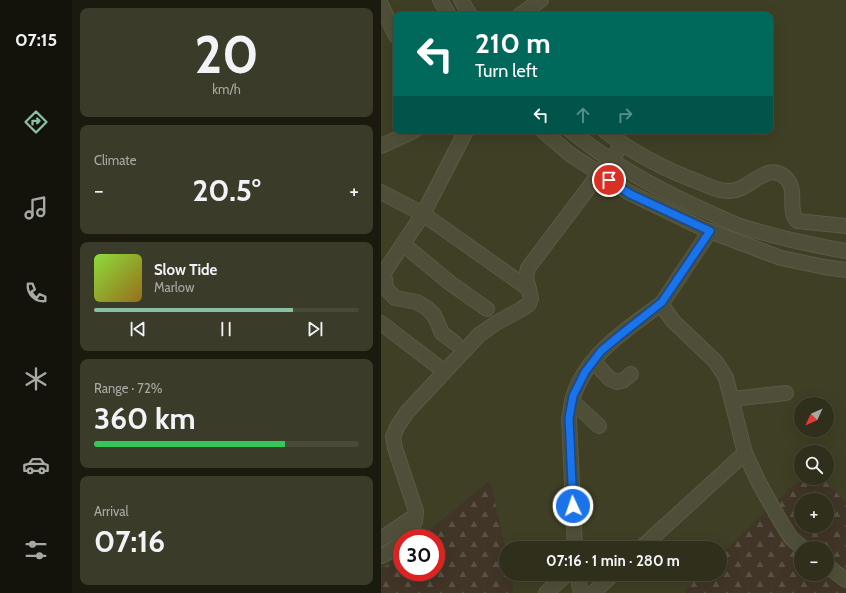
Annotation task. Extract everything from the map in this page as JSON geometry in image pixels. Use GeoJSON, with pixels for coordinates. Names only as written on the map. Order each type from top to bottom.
{"type":"FeatureCollection","features":[{"type":"Feature","properties":{"kind":"street"},"geometry":{"type":"LineString","coordinates":[[440,0],[447,12]]}},
{"type":"Feature","properties":{"kind":"street"},"geometry":{"type":"LineString","coordinates":[[461,0],[468,12]]}},
{"type":"Feature","properties":{"kind":"street"},"geometry":{"type":"LineString","coordinates":[[524,12],[541,0]]}},
{"type":"Feature","properties":{"kind":"street"},"geometry":{"type":"LineString","coordinates":[[381,5],[393,30]]}},
{"type":"Feature","properties":{"kind":"street"},"geometry":{"type":"LineString","coordinates":[[381,146],[407,134]]}},
{"type":"Feature","properties":{"kind":"street"},"geometry":{"type":"LineString","coordinates":[[455,343],[442,333],[434,316],[427,308],[417,302],[395,298],[386,288],[385,279],[381,276],[423,214],[463,134]]}},
{"type":"Feature","properties":{"kind":"street"},"geometry":{"type":"LineString","coordinates":[[546,134],[571,155],[630,194],[710,231],[781,258],[823,267],[846,270]]}},
{"type":"Feature","properties":{"kind":"street"},"geometry":{"type":"LineString","coordinates":[[575,134],[610,160],[677,198],[741,226],[814,246],[846,251]]}},
{"type":"Feature","properties":{"kind":"street"},"geometry":{"type":"LineString","coordinates":[[609,134],[623,144],[678,174],[729,192],[745,186],[769,172],[779,174],[786,177],[791,183],[792,211],[793,217],[797,221],[846,226]]}},
{"type":"Feature","properties":{"kind":"street"},"geometry":{"type":"LineString","coordinates":[[411,529],[415,522],[416,511],[395,448],[393,437],[397,427],[407,412],[479,335],[529,304],[531,298],[526,278],[527,268],[623,144]]}},
{"type":"Feature","properties":{"kind":"street"},"geometry":{"type":"LineString","coordinates":[[381,192],[423,214],[529,289]]}},
{"type":"Feature","properties":{"kind":"street"},"geometry":{"type":"LineString","coordinates":[[737,242],[741,226]]}},
{"type":"Feature","properties":{"kind":"street"},"geometry":{"type":"LineString","coordinates":[[575,541],[569,418],[573,396],[585,372],[593,361],[619,336],[662,302],[710,231]]}},
{"type":"Feature","properties":{"kind":"street"},"geometry":{"type":"LineString","coordinates":[[403,244],[450,283],[487,309]]}},
{"type":"Feature","properties":{"kind":"street"},"geometry":{"type":"LineString","coordinates":[[662,302],[663,307],[673,321],[716,362],[726,378],[745,453],[759,483],[781,522],[795,541]]}},
{"type":"Feature","properties":{"kind":"street"},"geometry":{"type":"LineString","coordinates":[[381,323],[436,365]]}},
{"type":"Feature","properties":{"kind":"street"},"geometry":{"type":"LineString","coordinates":[[593,361],[610,379],[617,382],[624,380],[631,374]]}},
{"type":"Feature","properties":{"kind":"street"},"geometry":{"type":"LineString","coordinates":[[732,399],[786,393]]}},
{"type":"Feature","properties":{"kind":"street"},"geometry":{"type":"LineString","coordinates":[[572,401],[599,426]]}},
{"type":"Feature","properties":{"kind":"street"},"geometry":{"type":"LineString","coordinates":[[649,541],[745,453]]}},
{"type":"Feature","properties":{"kind":"street"},"geometry":{"type":"LineString","coordinates":[[381,539],[415,516]]}},
{"type":"Feature","properties":{"kind":"street"},"geometry":{"type":"LineString","coordinates":[[381,556],[393,550]]}},
{"type":"Feature","properties":{"kind":"street"},"geometry":{"type":"LineString","coordinates":[[834,571],[846,580]]}},
{"type":"Feature","properties":{"kind":"street"},"geometry":{"type":"LineString","coordinates":[[546,593],[559,581]]}},
{"type":"Feature","properties":{"kind":"street"},"geometry":{"type":"LineString","coordinates":[[578,581],[581,593]]}},
{"type":"Feature","properties":{"kind":"street"},"geometry":{"type":"LineString","coordinates":[[593,593],[606,581]]}},
{"type":"Feature","properties":{"kind":"green space"},"geometry":{"type":"Polygon","coordinates":[[[490,480],[504,541],[499,541],[499,581],[512,581],[514,593],[381,593],[381,570],[393,560],[393,581],[445,581],[445,529],[431,529],[490,480]]]}},
{"type":"Feature","properties":{"kind":"green space"},"geometry":{"type":"Polygon","coordinates":[[[795,485],[829,485],[846,503],[846,593],[683,593],[694,581],[727,581],[727,548],[795,485]]]}},
{"type":"Feature","properties":{"kind":"route"},"geometry":{"type":"LineString","coordinates":[[573,506],[569,418],[573,396],[585,372],[601,351],[662,302],[710,231],[630,194],[609,180]]}}]}
